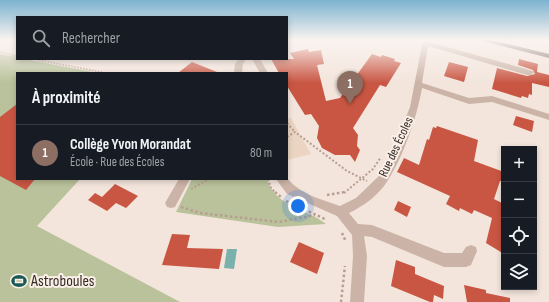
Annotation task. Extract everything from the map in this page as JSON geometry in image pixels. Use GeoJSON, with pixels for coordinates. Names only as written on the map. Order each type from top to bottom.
{"type":"FeatureCollection","features":[{"type":"Feature","properties":{"kind":"street","name":"Rue des Écoles"},"geometry":{"type":"LineString","coordinates":[[341,212],[360,202],[384,178],[400,144],[414,107],[424,54]]}},
{"type":"Feature","properties":{"kind":"street"},"geometry":{"type":"LineString","coordinates":[[467,54],[530,73]]}},
{"type":"Feature","properties":{"kind":"street"},"geometry":{"type":"LineString","coordinates":[[238,72],[239,64],[241,60]]}},
{"type":"Feature","properties":{"kind":"street"},"geometry":{"type":"LineString","coordinates":[[257,60],[263,72]]}},
{"type":"Feature","properties":{"kind":"street"},"geometry":{"type":"LineString","coordinates":[[418,84],[469,101],[492,99],[549,117]]}},
{"type":"Feature","properties":{"kind":"street"},"geometry":{"type":"LineString","coordinates":[[170,203],[184,180]]}},
{"type":"Feature","properties":{"kind":"street"},"geometry":{"type":"LineString","coordinates":[[282,180],[291,191],[300,196],[341,212],[358,233],[360,256],[357,302]]}},
{"type":"Feature","properties":{"kind":"street"},"geometry":{"type":"LineString","coordinates":[[355,229],[372,231],[444,260],[466,260],[471,251]]}},
{"type":"Feature","properties":{"kind":"path"},"geometry":{"type":"LineString","coordinates":[[38,60],[101,72]]}},
{"type":"Feature","properties":{"kind":"path"},"geometry":{"type":"LineString","coordinates":[[288,124],[295,132],[320,149],[334,163],[362,179],[378,184]]}},
{"type":"Feature","properties":{"kind":"path"},"geometry":{"type":"LineString","coordinates":[[288,136],[295,132]]}},
{"type":"Feature","properties":{"kind":"path"},"geometry":{"type":"LineString","coordinates":[[324,196],[344,194],[373,169],[385,151]]}},
{"type":"Feature","properties":{"kind":"path"},"geometry":{"type":"LineString","coordinates":[[170,203],[200,213],[279,222],[316,215],[332,221]]}},
{"type":"Feature","properties":{"kind":"path"},"geometry":{"type":"LineString","coordinates":[[341,231],[348,246]]}},
{"type":"Feature","properties":{"kind":"path"},"geometry":{"type":"LineString","coordinates":[[341,302],[346,260]]}},
{"type":"Feature","properties":{"kind":"green space"},"geometry":{"type":"Polygon","coordinates":[[[0,54],[16,57],[16,60],[30,60],[93,72],[16,72],[16,180],[79,180],[37,226],[180,302],[0,302],[0,54]]]}},
{"type":"Feature","properties":{"kind":"green space"},"geometry":{"type":"Polygon","coordinates":[[[192,180],[267,180],[277,196],[292,206],[326,224],[278,227],[176,212],[192,180]]]}},
{"type":"Feature","properties":{"kind":"shaded area"},"geometry":{"type":"Polygon","coordinates":[[[291,118],[311,154],[288,160],[288,119],[291,118]]]}},
{"type":"Feature","properties":{"kind":"water"},"geometry":{"type":"Polygon","coordinates":[[[227,249],[237,249],[234,269],[224,268],[227,249]]]}},
{"type":"Feature","properties":{"kind":"building"},"geometry":{"type":"Polygon","coordinates":[[[291,54],[322,54],[324,64],[317,65],[326,101],[340,98],[372,54],[381,57],[382,55],[395,59],[394,61],[401,63],[386,87],[380,85],[353,128],[358,135],[357,146],[360,150],[355,162],[350,155],[335,155],[322,148],[317,138],[319,126],[311,114],[305,115],[288,88],[288,72],[278,72],[272,60],[294,59],[291,54]]]}},
{"type":"Feature","properties":{"kind":"building"},"geometry":{"type":"Polygon","coordinates":[[[519,59],[538,64],[537,72],[549,75],[549,87],[532,83],[532,95],[529,94],[528,98],[522,96],[521,98],[492,89],[497,68],[527,76],[535,74],[533,70],[518,65],[519,59]]]}},
{"type":"Feature","properties":{"kind":"building"},"geometry":{"type":"Polygon","coordinates":[[[192,62],[217,72],[179,72],[192,62]]]}},
{"type":"Feature","properties":{"kind":"building"},"geometry":{"type":"Polygon","coordinates":[[[449,62],[468,67],[464,82],[444,76],[449,62]]]}},
{"type":"Feature","properties":{"kind":"building"},"geometry":{"type":"Polygon","coordinates":[[[16,105],[16,180],[34,180],[26,190],[0,176],[0,117],[16,105]]]}},
{"type":"Feature","properties":{"kind":"building"},"geometry":{"type":"Polygon","coordinates":[[[516,116],[534,121],[532,132],[513,125],[516,116]]]}},
{"type":"Feature","properties":{"kind":"building"},"geometry":{"type":"Polygon","coordinates":[[[437,126],[478,140],[474,161],[501,171],[501,181],[494,199],[501,202],[501,252],[486,243],[492,218],[474,210],[472,214],[460,208],[459,211],[446,204],[450,196],[397,172],[404,158],[419,165],[427,139],[429,140],[433,127],[436,128],[437,126]]]}},
{"type":"Feature","properties":{"kind":"building"},"geometry":{"type":"Polygon","coordinates":[[[115,184],[138,196],[126,208],[116,203],[107,211],[88,200],[95,193],[102,197],[115,184]]]}},
{"type":"Feature","properties":{"kind":"building"},"geometry":{"type":"Polygon","coordinates":[[[398,201],[411,207],[407,217],[394,210],[398,201]]]}},
{"type":"Feature","properties":{"kind":"building"},"geometry":{"type":"Polygon","coordinates":[[[172,234],[190,235],[187,248],[223,249],[219,269],[162,265],[172,234]]]}},
{"type":"Feature","properties":{"kind":"building"},"geometry":{"type":"Polygon","coordinates":[[[299,242],[324,253],[317,274],[290,262],[299,242]]]}},
{"type":"Feature","properties":{"kind":"building"},"geometry":{"type":"Polygon","coordinates":[[[396,260],[415,267],[415,274],[444,286],[443,299],[434,295],[433,302],[430,302],[391,286],[396,260]]]}},
{"type":"Feature","properties":{"kind":"building"},"geometry":{"type":"Polygon","coordinates":[[[464,285],[486,290],[486,293],[510,298],[510,302],[467,302],[464,285]]]}},
{"type":"Feature","properties":{"kind":"place","name":"Collège Yvon Morandat"},"geometry":{"type":"Point","coordinates":[350,104]}},
{"type":"Feature","properties":{"kind":"place","name":"Astroboules"},"geometry":{"type":"Point","coordinates":[19,281]}}]}
